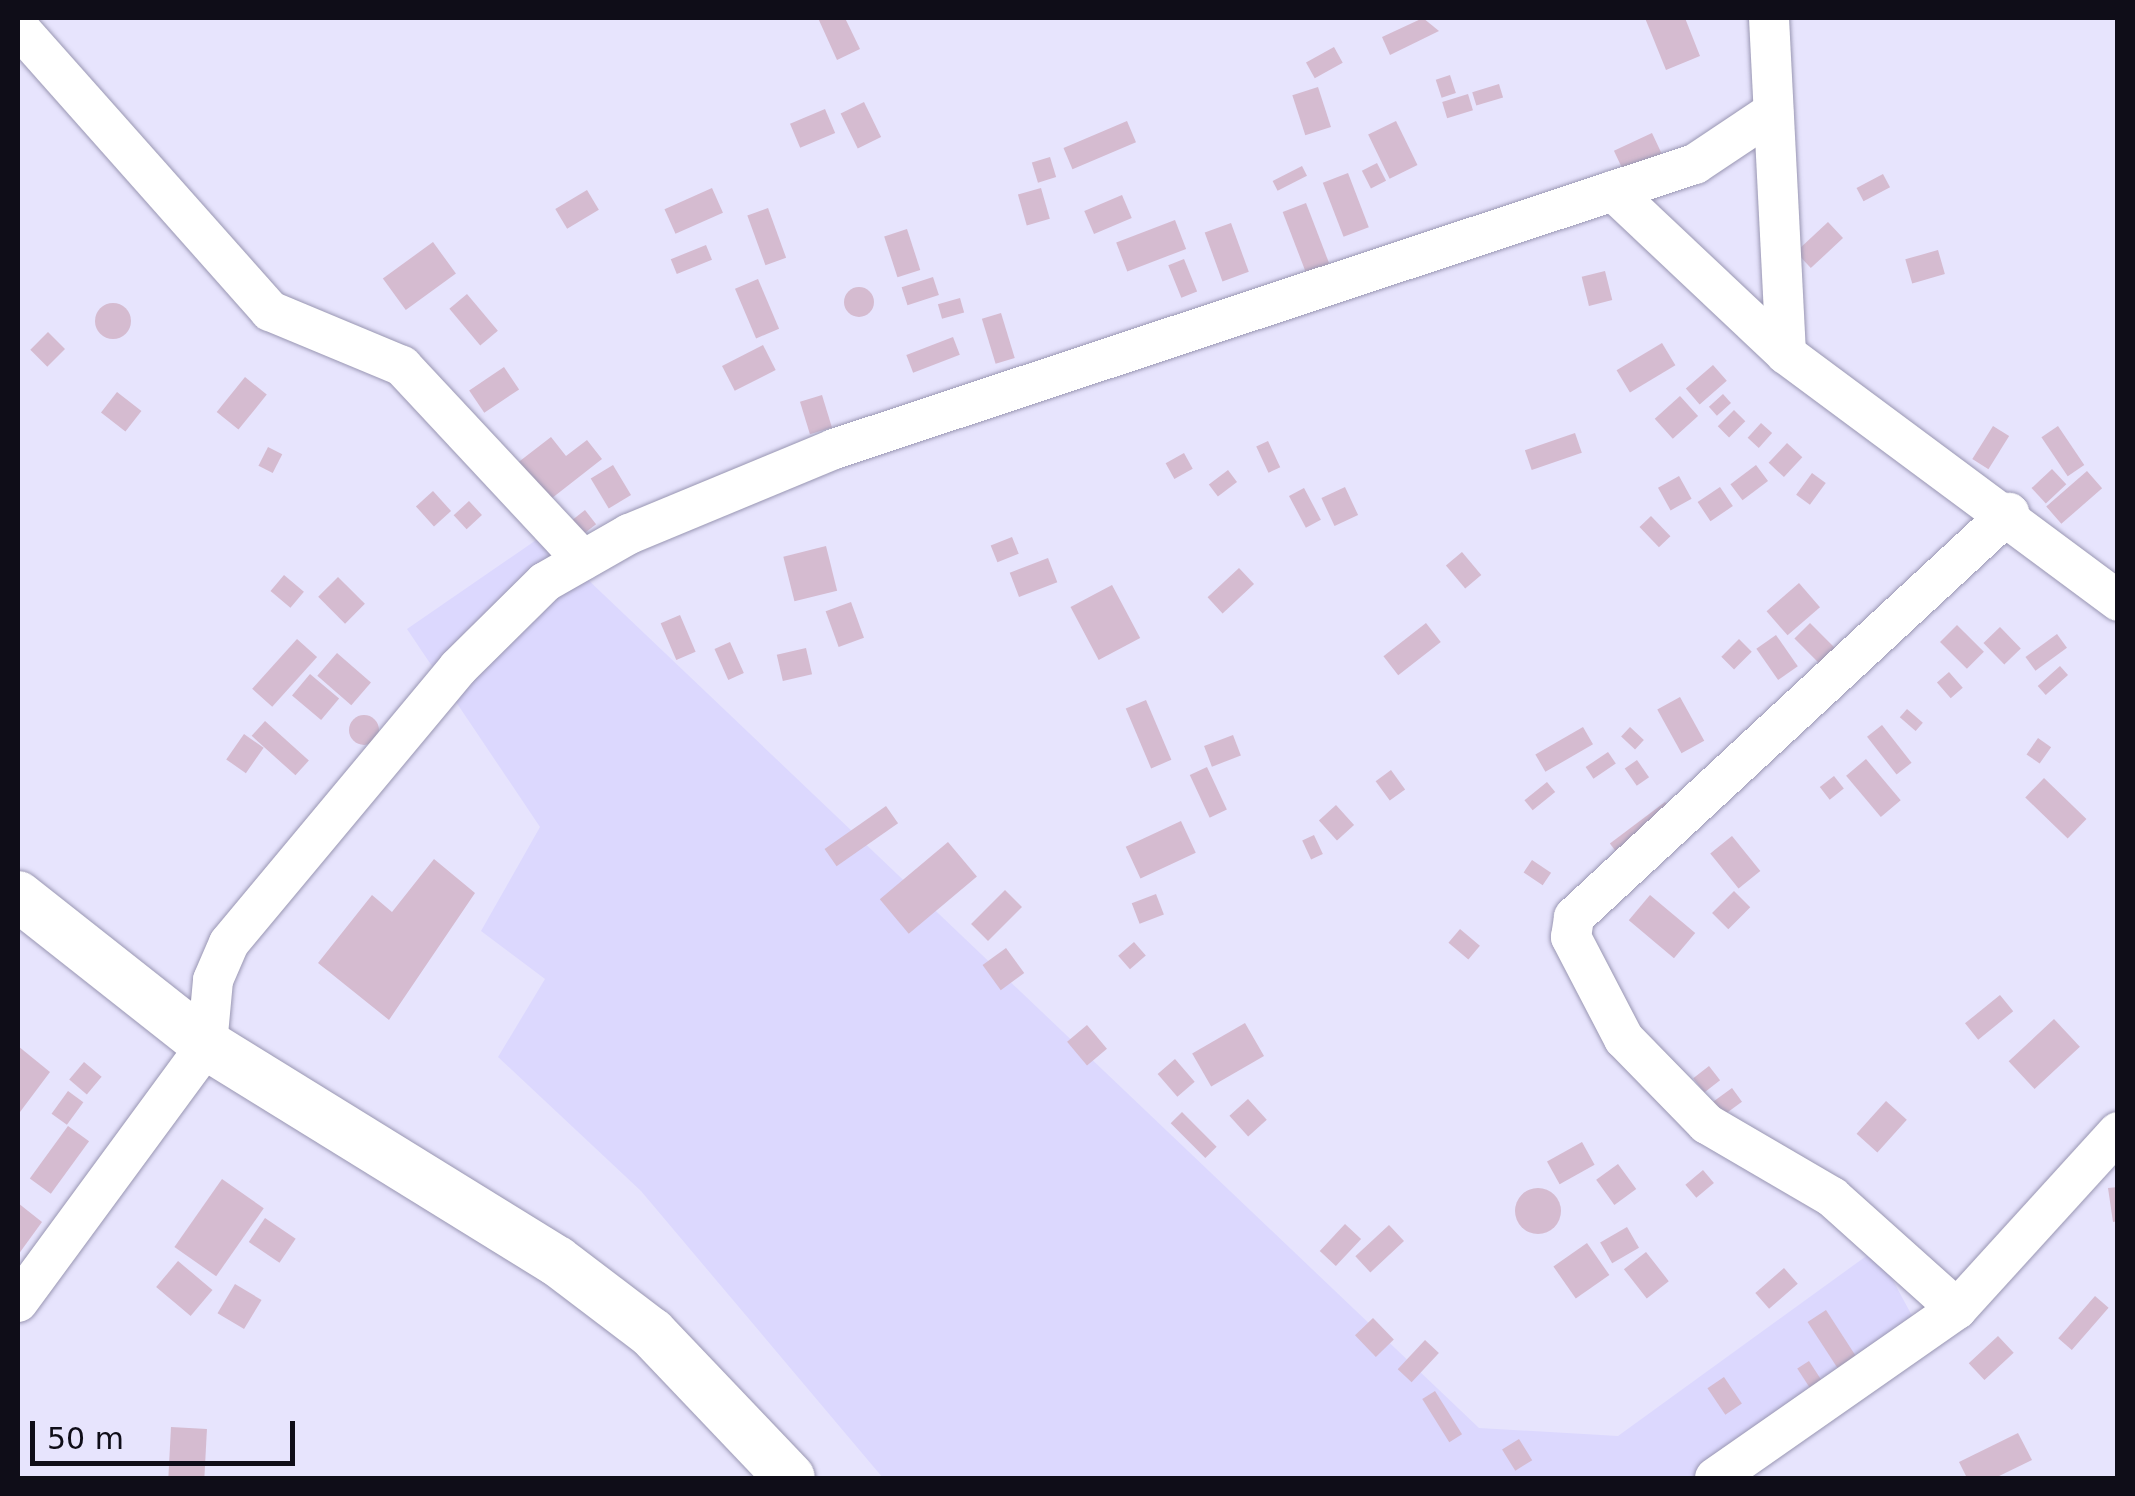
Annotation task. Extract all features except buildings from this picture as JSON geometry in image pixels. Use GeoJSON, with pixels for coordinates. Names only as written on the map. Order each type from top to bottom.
{"type":"FeatureCollection","features":[{"type":"Feature","properties":{"kind":"main road"},"geometry":{"type":"LineString","coordinates":[[18,896],[207,1046],[556,1261],[652,1333],[790,1478]]}},
{"type":"Feature","properties":{"kind":"street"},"geometry":{"type":"LineString","coordinates":[[1769,18],[1786,354]]}},
{"type":"Feature","properties":{"kind":"street"},"geometry":{"type":"LineString","coordinates":[[18,27],[270,311],[402,366],[582,560]]}},
{"type":"Feature","properties":{"kind":"street"},"geometry":{"type":"LineString","coordinates":[[18,1302],[207,1046],[214,980],[229,942],[458,668],[545,582],[582,560],[834,449],[1614,191],[1710,156],[1773,112]]}},
{"type":"Feature","properties":{"kind":"street"},"geometry":{"type":"LineString","coordinates":[[1614,191],[1786,354],[2009,513],[2118,601]]}},
{"type":"Feature","properties":{"kind":"street"},"geometry":{"type":"LineString","coordinates":[[1957,1309],[1832,1197],[1707,1124],[1624,1039],[1571,937],[1574,917],[2009,513]]}},
{"type":"Feature","properties":{"kind":"street"},"geometry":{"type":"LineString","coordinates":[[1715,1478],[1957,1309],[2118,1132]]}},
{"type":"Feature","properties":{"kind":"shaded area"},"geometry":{"type":"Polygon","coordinates":[[[542,536],[1479,1428],[1618,1436],[1876,1249],[1930,1349],[1731,1478],[883,1478],[641,1191],[498,1057],[545,979],[481,931],[540,827],[407,629],[542,536]]]}}]}
